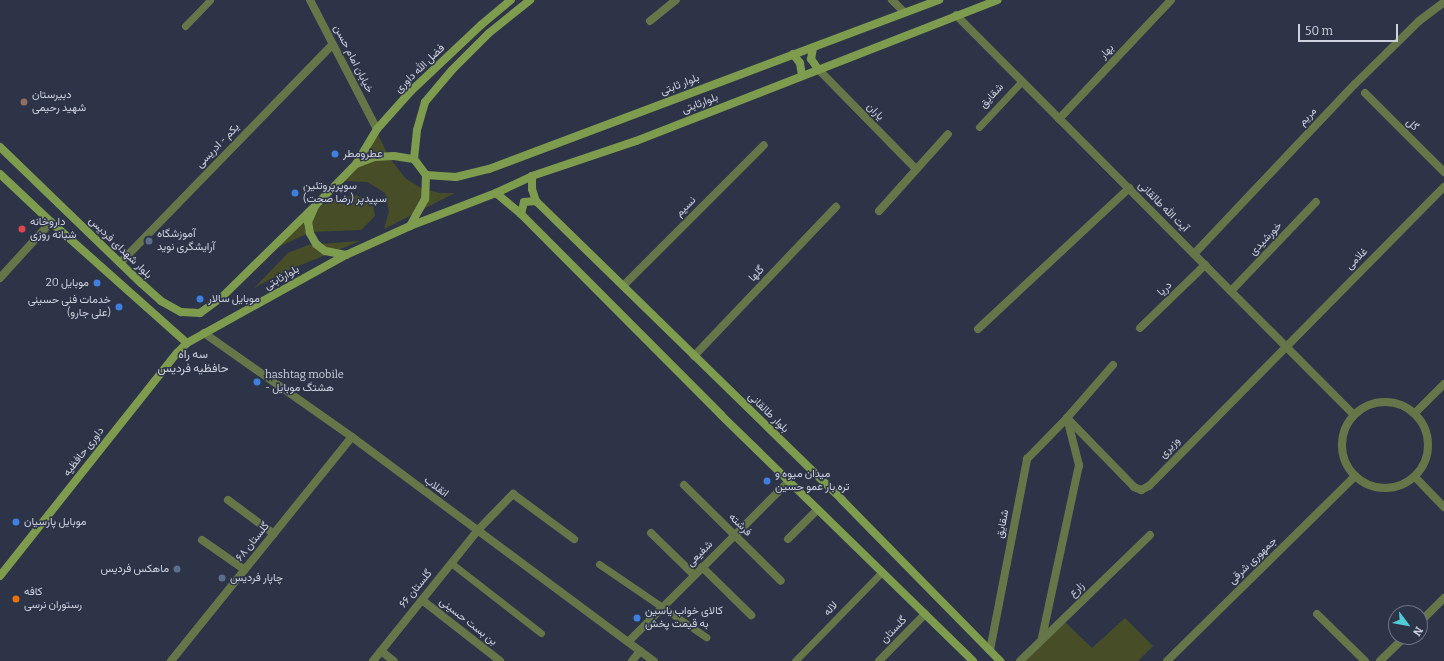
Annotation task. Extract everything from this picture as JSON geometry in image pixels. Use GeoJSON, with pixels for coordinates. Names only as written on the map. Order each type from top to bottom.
{"type":"FeatureCollection","features":[{"type":"Feature","properties":{"kind":"main road","name":"فضل الله داوری"},"geometry":{"type":"LineString","coordinates":[[356,164],[377,129],[411,91],[481,25],[512,0]]}},
{"type":"Feature","properties":{"kind":"main road","name":"فضل الله داوری"},"geometry":{"type":"LineString","coordinates":[[414,159],[417,130],[425,102],[452,70],[489,33],[530,0]]}},
{"type":"Feature","properties":{"kind":"main road","name":"بلوار ثابتی"},"geometry":{"type":"LineString","coordinates":[[426,175],[456,177],[488,169],[939,0]]}},
{"type":"Feature","properties":{"kind":"main road","name":"بلوارثابتی"},"geometry":{"type":"LineString","coordinates":[[410,226],[496,193],[532,176],[636,141],[997,0]]}},
{"type":"Feature","properties":{"kind":"main road"},"geometry":{"type":"LineString","coordinates":[[813,48],[811,59],[818,69]]}},
{"type":"Feature","properties":{"kind":"main road"},"geometry":{"type":"LineString","coordinates":[[793,54],[800,63],[802,75]]}},
{"type":"Feature","properties":{"kind":"main road","name":"بلوار شهدای فردیس"},"geometry":{"type":"LineString","coordinates":[[0,147],[161,301],[181,312],[200,313],[222,297],[315,206]]}},
{"type":"Feature","properties":{"kind":"main road"},"geometry":{"type":"LineString","coordinates":[[394,156],[414,159],[426,175],[425,198],[410,226],[346,255],[325,251],[316,244],[310,233],[308,222],[315,206],[356,164],[374,157],[394,156]]}},
{"type":"Feature","properties":{"kind":"main road"},"geometry":{"type":"LineString","coordinates":[[0,174],[51,222],[187,343]]}},
{"type":"Feature","properties":{"kind":"main road"},"geometry":{"type":"LineString","coordinates":[[521,214],[524,202],[536,201],[532,189],[532,176]]}},
{"type":"Feature","properties":{"kind":"main road"},"geometry":{"type":"LineString","coordinates":[[496,193],[521,214],[973,661]]}},
{"type":"Feature","properties":{"kind":"main road","name":"بلوار طالقانی"},"geometry":{"type":"LineString","coordinates":[[536,201],[836,494],[1000,661]]}},
{"type":"Feature","properties":{"kind":"main road","name":"بلوارثابتی"},"geometry":{"type":"LineString","coordinates":[[187,343],[260,304],[346,255]]}},
{"type":"Feature","properties":{"kind":"main road","name":"داوری حافظیه"},"geometry":{"type":"LineString","coordinates":[[0,576],[177,353],[187,343]]}},
{"type":"Feature","properties":{"kind":"street","name":"خیابان امام حسن"},"geometry":{"type":"LineString","coordinates":[[310,0],[377,129]]}},
{"type":"Feature","properties":{"kind":"street"},"geometry":{"type":"LineString","coordinates":[[650,21],[676,0]]}},
{"type":"Feature","properties":{"kind":"street"},"geometry":{"type":"LineString","coordinates":[[892,0],[904,12]]}},
{"type":"Feature","properties":{"kind":"street","name":"بهار"},"geometry":{"type":"LineString","coordinates":[[1060,119],[1171,0]]}},
{"type":"Feature","properties":{"kind":"street","name":"مریم"},"geometry":{"type":"LineString","coordinates":[[1194,254],[1355,84],[1418,21],[1444,2]]}},
{"type":"Feature","properties":{"kind":"street","name":"آیت الله طالقانی"},"geometry":{"type":"LineString","coordinates":[[956,15],[1354,415]]}},
{"type":"Feature","properties":{"kind":"street","name":"یکم - ادریسی"},"geometry":{"type":"LineString","coordinates":[[120,263],[333,44]]}},
{"type":"Feature","properties":{"kind":"street","name":"یاران"},"geometry":{"type":"LineString","coordinates":[[818,69],[916,169]]}},
{"type":"Feature","properties":{"kind":"street","name":"گل"},"geometry":{"type":"LineString","coordinates":[[1365,93],[1444,172]]}},
{"type":"Feature","properties":{"kind":"street"},"geometry":{"type":"LineString","coordinates":[[879,211],[948,134]]}},
{"type":"Feature","properties":{"kind":"street","name":"نسیم"},"geometry":{"type":"LineString","coordinates":[[623,286],[764,145]]}},
{"type":"Feature","properties":{"kind":"street","name":"غلامی"},"geometry":{"type":"LineString","coordinates":[[1286,346],[1444,187]]}},
{"type":"Feature","properties":{"kind":"street"},"geometry":{"type":"LineString","coordinates":[[978,329],[1129,188]]}},
{"type":"Feature","properties":{"kind":"street","name":"خورشیدی"},"geometry":{"type":"LineString","coordinates":[[1231,291],[1316,202]]}},
{"type":"Feature","properties":{"kind":"street","name":"گلها"},"geometry":{"type":"LineString","coordinates":[[694,356],[836,207]]}},
{"type":"Feature","properties":{"kind":"street"},"geometry":{"type":"LineString","coordinates":[[0,278],[51,222]]}},
{"type":"Feature","properties":{"kind":"street","name":"دریا"},"geometry":{"type":"LineString","coordinates":[[1140,328],[1205,265]]}},
{"type":"Feature","properties":{"kind":"street","name":"انقلاب"},"geometry":{"type":"LineString","coordinates":[[204,333],[352,437],[476,531],[654,661]]}},
{"type":"Feature","properties":{"kind":"street","name":"وزیری"},"geometry":{"type":"LineString","coordinates":[[1067,418],[1134,487],[1141,490],[1149,486],[1286,346]]}},
{"type":"Feature","properties":{"kind":"street","name":"شقایق"},"geometry":{"type":"LineString","coordinates":[[990,650],[1027,459],[1067,418],[1113,365]]}},
{"type":"Feature","properties":{"kind":"street"},"geometry":{"type":"LineString","coordinates":[[1415,413],[1444,384]]}},
{"type":"Feature","properties":{"kind":"street"},"geometry":{"type":"LineString","coordinates":[[1378,402],[1391,402],[1404,406],[1415,413],[1424,424],[1428,438],[1428,452],[1424,466],[1415,477],[1404,484],[1391,488],[1378,488],[1366,484],[1355,476],[1347,465],[1342,453],[1342,439],[1346,426],[1354,415],[1365,407],[1378,402]]}},
{"type":"Feature","properties":{"kind":"street"},"geometry":{"type":"LineString","coordinates":[[1042,638],[1079,466],[1067,418]]}},
{"type":"Feature","properties":{"kind":"street","name":"گلستان ۶۸"},"geometry":{"type":"LineString","coordinates":[[171,661],[352,437]]}},
{"type":"Feature","properties":{"kind":"street","name":"جمهوری شرقی"},"geometry":{"type":"LineString","coordinates":[[1167,661],[1355,476]]}},
{"type":"Feature","properties":{"kind":"street"},"geometry":{"type":"LineString","coordinates":[[1415,477],[1444,506]]}},
{"type":"Feature","properties":{"kind":"street","name":"شفیعی"},"geometry":{"type":"LineString","coordinates":[[628,642],[789,480]]}},
{"type":"Feature","properties":{"kind":"street","name":"فرشته"},"geometry":{"type":"LineString","coordinates":[[684,485],[781,581]]}},
{"type":"Feature","properties":{"kind":"street","name":"گلستان ۶۶"},"geometry":{"type":"LineString","coordinates":[[373,661],[476,531],[513,494],[574,539]]}},
{"type":"Feature","properties":{"kind":"street"},"geometry":{"type":"LineString","coordinates":[[228,500],[274,534]]}},
{"type":"Feature","properties":{"kind":"street"},"geometry":{"type":"LineString","coordinates":[[788,540],[818,509]]}},
{"type":"Feature","properties":{"kind":"street"},"geometry":{"type":"LineString","coordinates":[[651,533],[694,575]]}},
{"type":"Feature","properties":{"kind":"street","name":"زارع"},"geometry":{"type":"LineString","coordinates":[[1020,661],[1042,638],[1150,535]]}},
{"type":"Feature","properties":{"kind":"street"},"geometry":{"type":"LineString","coordinates":[[202,540],[244,570]]}},
{"type":"Feature","properties":{"kind":"street"},"geometry":{"type":"LineString","coordinates":[[702,567],[751,615]]}},
{"type":"Feature","properties":{"kind":"street"},"geometry":{"type":"LineString","coordinates":[[1428,614],[1444,598]]}},
{"type":"Feature","properties":{"kind":"street","name":"بن بست حسینی"},"geometry":{"type":"LineString","coordinates":[[422,600],[500,661]]}},
{"type":"Feature","properties":{"kind":"street","name":"گلستان"},"geometry":{"type":"LineString","coordinates":[[878,661],[925,614]]}},
{"type":"Feature","properties":{"kind":"street"},"geometry":{"type":"LineString","coordinates":[[1317,614],[1365,661]]}},
{"type":"Feature","properties":{"kind":"street"},"geometry":{"type":"LineString","coordinates":[[1380,661],[1397,645]]}},
{"type":"Feature","properties":{"kind":"street"},"geometry":{"type":"LineString","coordinates":[[381,651],[394,661]]}},
{"type":"Feature","properties":{"kind":"street"},"geometry":{"type":"LineString","coordinates":[[632,661],[640,651]]}},
{"type":"Feature","properties":{"kind":"lane"},"geometry":{"type":"LineString","coordinates":[[185,26],[210,0]]}},
{"type":"Feature","properties":{"kind":"lane","name":"شقایق"},"geometry":{"type":"LineString","coordinates":[[979,127],[1022,81]]}},
{"type":"Feature","properties":{"kind":"lane"},"geometry":{"type":"LineString","coordinates":[[451,563],[541,633]]}},
{"type":"Feature","properties":{"kind":"lane"},"geometry":{"type":"LineString","coordinates":[[599,564],[706,637]]}},
{"type":"Feature","properties":{"kind":"lane","name":"لاله"},"geometry":{"type":"LineString","coordinates":[[795,661],[882,572]]}},
{"type":"Feature","properties":{"kind":"green space"},"geometry":{"type":"Polygon","coordinates":[[[378,135],[389,157],[405,178],[421,188],[439,193],[455,193],[384,229],[389,211],[385,193],[367,182],[345,181],[333,186],[378,135]]]}},
{"type":"Feature","properties":{"kind":"green space"},"geometry":{"type":"Polygon","coordinates":[[[355,195],[372,201],[375,216],[361,230],[311,232],[278,247],[303,218],[329,201],[355,195]]]}},
{"type":"Feature","properties":{"kind":"green space"},"geometry":{"type":"Polygon","coordinates":[[[360,241],[286,271],[254,288],[288,253],[308,245],[360,241]]]}},
{"type":"Feature","properties":{"kind":"green space"},"geometry":{"type":"Polygon","coordinates":[[[1125,618],[1153,646],[1138,661],[1025,661],[1065,622],[1092,648],[1125,618]]]}},
{"type":"Feature","properties":{"kind":"place","name":"دبیرستان شهید رحیمی"},"geometry":{"type":"Point","coordinates":[24,102]}},
{"type":"Feature","properties":{"kind":"place","name":"عطرومطر"},"geometry":{"type":"Point","coordinates":[335,154]}},
{"type":"Feature","properties":{"kind":"place","name":"سوپرپروتئین سپیدپر (رضا صحت)"},"geometry":{"type":"Point","coordinates":[295,193]}},
{"type":"Feature","properties":{"kind":"place","name":"داروخانه شبانه روزی"},"geometry":{"type":"Point","coordinates":[22,229]}},
{"type":"Feature","properties":{"kind":"place","name":"آموزشگاه آرایشگری نوید"},"geometry":{"type":"Point","coordinates":[149,241]}},
{"type":"Feature","properties":{"kind":"place","name":"موبایل 20"},"geometry":{"type":"Point","coordinates":[97,283]}},
{"type":"Feature","properties":{"kind":"place","name":"موبایل سالار"},"geometry":{"type":"Point","coordinates":[200,299]}},
{"type":"Feature","properties":{"kind":"place","name":"خدمات فنی حسینی (علی جارو)"},"geometry":{"type":"Point","coordinates":[119,307]}},
{"type":"Feature","properties":{"kind":"place","name":"hashtag mobile - هشتگ موبایل"},"geometry":{"type":"Point","coordinates":[257,382]}},
{"type":"Feature","properties":{"kind":"place","name":"میدان میوه و تره بار عمو حسین"},"geometry":{"type":"Point","coordinates":[767,481]}},
{"type":"Feature","properties":{"kind":"place","name":"موبایل پارسیان"},"geometry":{"type":"Point","coordinates":[16,522]}},
{"type":"Feature","properties":{"kind":"place","name":"ماهکس فردیس"},"geometry":{"type":"Point","coordinates":[177,569]}},
{"type":"Feature","properties":{"kind":"place","name":"چاپار فردیس"},"geometry":{"type":"Point","coordinates":[222,578]}},
{"type":"Feature","properties":{"kind":"place","name":"کافه رستوران نرسی"},"geometry":{"type":"Point","coordinates":[16,599]}},
{"type":"Feature","properties":{"kind":"place","name":"کالای خواب یاسین به قیمت پخش"},"geometry":{"type":"Point","coordinates":[637,618]}},
{"type":"Feature","properties":{"kind":"district","name":"سه راه حافظیه فردیس"},"geometry":{"type":"Point","coordinates":[193,362]}}]}
